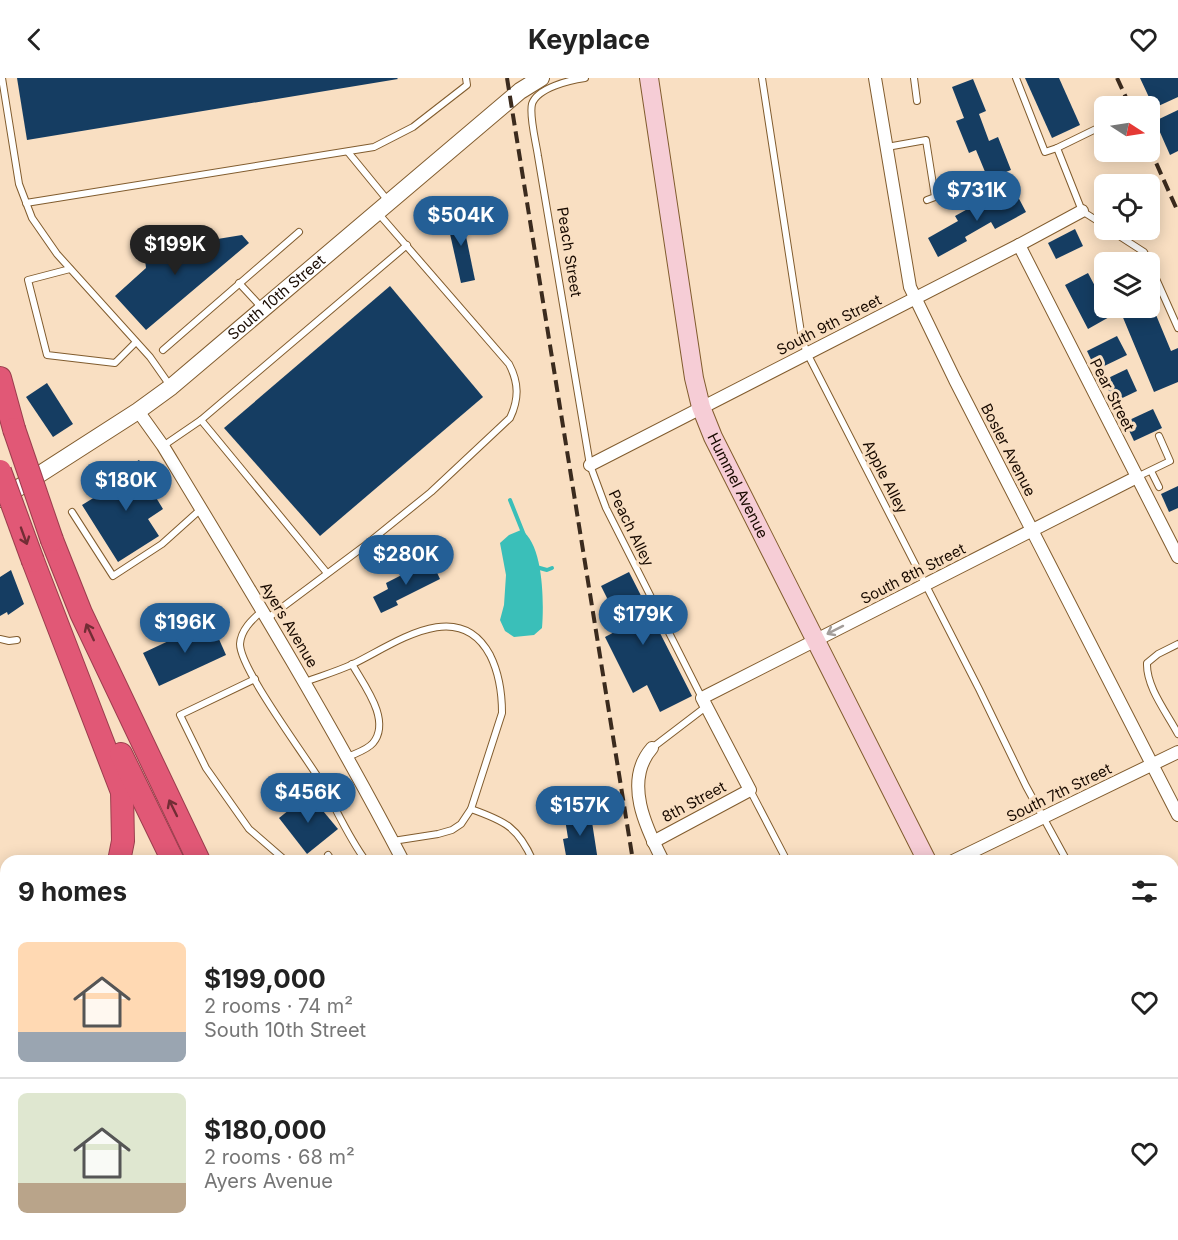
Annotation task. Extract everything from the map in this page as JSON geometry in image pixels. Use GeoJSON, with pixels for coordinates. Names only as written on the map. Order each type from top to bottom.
{"type":"FeatureCollection","features":[{"type":"Feature","properties":{"kind":"highway"},"geometry":{"type":"LineString","coordinates":[[0,378],[14,429],[52,540],[81,613],[196,855]]}},
{"type":"Feature","properties":{"kind":"highway"},"geometry":{"type":"LineString","coordinates":[[0,471],[122,792],[123,842],[120,855]]}},
{"type":"Feature","properties":{"kind":"highway"},"geometry":{"type":"LineString","coordinates":[[42,584],[170,855]]}},
{"type":"Feature","properties":{"kind":"main road","name":"Hummel Avenue"},"geometry":{"type":"LineString","coordinates":[[650,78],[694,378],[701,407],[713,437],[814,640],[924,855]]}},
{"type":"Feature","properties":{"kind":"street","name":"South 10th Street"},"geometry":{"type":"LineString","coordinates":[[0,500],[138,411],[171,387],[519,91],[541,78]]}},
{"type":"Feature","properties":{"kind":"street","name":"Bosler Avenue"},"geometry":{"type":"LineString","coordinates":[[875,78],[910,287],[1178,815]]}},
{"type":"Feature","properties":{"kind":"street","name":"South 9th Street"},"geometry":{"type":"LineString","coordinates":[[590,465],[1082,211]]}},
{"type":"Feature","properties":{"kind":"street","name":"Pear Street"},"geometry":{"type":"LineString","coordinates":[[1019,245],[1178,557]]}},
{"type":"Feature","properties":{"kind":"street","name":"Ayers Avenue"},"geometry":{"type":"LineString","coordinates":[[138,411],[163,446],[305,681],[400,855]]}},
{"type":"Feature","properties":{"kind":"street","name":"South 8th Street"},"geometry":{"type":"LineString","coordinates":[[704,702],[814,640],[1137,477]]}},
{"type":"Feature","properties":{"kind":"street"},"geometry":{"type":"LineString","coordinates":[[704,702],[750,790]]}},
{"type":"Feature","properties":{"kind":"street"},"geometry":{"type":"LineString","coordinates":[[652,748],[640,766],[638,789],[646,825],[660,855]]}},
{"type":"Feature","properties":{"kind":"street","name":"South 7th Street"},"geometry":{"type":"LineString","coordinates":[[965,855],[1178,752]]}},
{"type":"Feature","properties":{"kind":"street","name":"8th Street"},"geometry":{"type":"LineString","coordinates":[[653,842],[750,790]]}},
{"type":"Feature","properties":{"kind":"lane"},"geometry":{"type":"LineString","coordinates":[[2,78],[19,184],[42,235],[136,342],[171,387]]}},
{"type":"Feature","properties":{"kind":"lane"},"geometry":{"type":"LineString","coordinates":[[26,203],[374,147],[413,126],[467,85],[466,78]]}},
{"type":"Feature","properties":{"kind":"lane","name":"Peach Street"},"geometry":{"type":"LineString","coordinates":[[585,78],[550,88],[534,100],[531,107],[590,465]]}},
{"type":"Feature","properties":{"kind":"lane","name":"Apple Alley"},"geometry":{"type":"LineString","coordinates":[[762,78],[802,339],[807,352],[1042,817],[1064,855]]}},
{"type":"Feature","properties":{"kind":"lane"},"geometry":{"type":"LineString","coordinates":[[914,78],[917,101]]}},
{"type":"Feature","properties":{"kind":"lane"},"geometry":{"type":"LineString","coordinates":[[1016,78],[1046,152],[1094,130]]}},
{"type":"Feature","properties":{"kind":"lane"},"geometry":{"type":"LineString","coordinates":[[886,147],[926,140],[935,197],[927,200]]}},
{"type":"Feature","properties":{"kind":"lane"},"geometry":{"type":"LineString","coordinates":[[1057,148],[1082,211],[1094,219]]}},
{"type":"Feature","properties":{"kind":"lane"},"geometry":{"type":"LineString","coordinates":[[348,152],[407,245],[509,364],[517,383],[515,407],[510,418],[431,492],[327,573],[265,614],[242,633],[240,643],[242,654],[255,679],[320,781],[363,855]]}},
{"type":"Feature","properties":{"kind":"lane"},"geometry":{"type":"LineString","coordinates":[[163,350],[299,232]]}},
{"type":"Feature","properties":{"kind":"lane"},"geometry":{"type":"LineString","coordinates":[[1125,240],[1144,252]]}},
{"type":"Feature","properties":{"kind":"lane"},"geometry":{"type":"LineString","coordinates":[[163,446],[201,420],[407,245]]}},
{"type":"Feature","properties":{"kind":"lane"},"geometry":{"type":"LineString","coordinates":[[70,269],[28,280],[46,355],[115,363],[136,342]]}},
{"type":"Feature","properties":{"kind":"lane"},"geometry":{"type":"LineString","coordinates":[[239,283],[264,309]]}},
{"type":"Feature","properties":{"kind":"lane"},"geometry":{"type":"LineString","coordinates":[[1160,288],[1178,328]]}},
{"type":"Feature","properties":{"kind":"lane"},"geometry":{"type":"LineString","coordinates":[[201,420],[327,573]]}},
{"type":"Feature","properties":{"kind":"lane"},"geometry":{"type":"LineString","coordinates":[[1137,477],[1170,461],[1159,436]]}},
{"type":"Feature","properties":{"kind":"lane","name":"Peach Alley"},"geometry":{"type":"LineString","coordinates":[[590,465],[606,508],[704,702]]}},
{"type":"Feature","properties":{"kind":"lane"},"geometry":{"type":"LineString","coordinates":[[1151,471],[1159,487]]}},
{"type":"Feature","properties":{"kind":"lane"},"geometry":{"type":"LineString","coordinates":[[72,512],[113,576],[162,544],[201,509]]}},
{"type":"Feature","properties":{"kind":"lane"},"geometry":{"type":"LineString","coordinates":[[305,681],[352,664],[405,636],[442,626],[456,627],[469,632],[479,639],[493,661],[502,696],[502,713],[471,809],[461,824],[452,830],[393,841]]}},
{"type":"Feature","properties":{"kind":"lane"},"geometry":{"type":"LineString","coordinates":[[0,639],[17,640]]}},
{"type":"Feature","properties":{"kind":"lane"},"geometry":{"type":"LineString","coordinates":[[1178,644],[1158,654],[1148,663],[1147,668],[1150,682],[1178,734]]}},
{"type":"Feature","properties":{"kind":"lane"},"geometry":{"type":"LineString","coordinates":[[348,757],[374,741],[378,733],[379,722],[369,695],[352,664]]}},
{"type":"Feature","properties":{"kind":"lane"},"geometry":{"type":"LineString","coordinates":[[255,679],[180,715],[206,768],[249,829],[279,855]]}},
{"type":"Feature","properties":{"kind":"lane"},"geometry":{"type":"LineString","coordinates":[[652,748],[704,702]]}},
{"type":"Feature","properties":{"kind":"lane"},"geometry":{"type":"LineString","coordinates":[[750,790],[784,855]]}},
{"type":"Feature","properties":{"kind":"lane"},"geometry":{"type":"LineString","coordinates":[[471,809],[509,825],[521,838],[530,855]]}},
{"type":"Feature","properties":{"kind":"water"},"geometry":{"type":"Polygon","coordinates":[[[521,530],[529,537],[534,548],[541,575],[542,628],[534,635],[514,637],[505,631],[500,620],[504,605],[506,575],[500,543],[509,535],[521,530]]]}},
{"type":"Feature","properties":{"kind":"building"},"geometry":{"type":"Polygon","coordinates":[[[17,78],[397,78],[398,79],[27,140],[17,78]]]}},
{"type":"Feature","properties":{"kind":"building"},"geometry":{"type":"Polygon","coordinates":[[[1025,78],[1059,78],[1080,125],[1052,138],[1025,78]]]}},
{"type":"Feature","properties":{"kind":"building"},"geometry":{"type":"Polygon","coordinates":[[[1140,78],[1178,78],[1178,97],[1160,105],[1160,96],[1148,96],[1140,78]]]}},
{"type":"Feature","properties":{"kind":"building"},"geometry":{"type":"Polygon","coordinates":[[[973,79],[986,111],[979,114],[989,141],[998,137],[1011,170],[988,179],[976,150],[969,153],[956,121],[964,118],[952,87],[973,79]]]}},
{"type":"Feature","properties":{"kind":"building"},"geometry":{"type":"Polygon","coordinates":[[[1178,110],[1178,151],[1170,155],[1160,132],[1160,119],[1178,110]]]}},
{"type":"Feature","properties":{"kind":"building"},"geometry":{"type":"Polygon","coordinates":[[[1015,191],[1026,212],[995,229],[991,222],[965,237],[967,241],[938,257],[928,238],[958,221],[955,216],[982,201],[985,208],[1015,191]]]}},
{"type":"Feature","properties":{"kind":"building"},"geometry":{"type":"Polygon","coordinates":[[[461,212],[475,280],[461,283],[446,216],[461,212]]]}},
{"type":"Feature","properties":{"kind":"building"},"geometry":{"type":"Polygon","coordinates":[[[1075,229],[1083,246],[1056,259],[1048,243],[1075,229]]]}},
{"type":"Feature","properties":{"kind":"building"},"geometry":{"type":"Polygon","coordinates":[[[242,235],[249,243],[146,330],[115,296],[146,268],[144,251],[242,235]]]}},
{"type":"Feature","properties":{"kind":"building"},"geometry":{"type":"Polygon","coordinates":[[[1088,273],[1094,284],[1094,318],[1107,318],[1088,329],[1065,285],[1088,273]]]}},
{"type":"Feature","properties":{"kind":"building"},"geometry":{"type":"Polygon","coordinates":[[[390,286],[483,397],[320,536],[224,428],[390,286]]]}},
{"type":"Feature","properties":{"kind":"building"},"geometry":{"type":"Polygon","coordinates":[[[1123,318],[1157,318],[1171,351],[1178,348],[1178,382],[1154,392],[1123,318]]]}},
{"type":"Feature","properties":{"kind":"building"},"geometry":{"type":"Polygon","coordinates":[[[1117,336],[1127,355],[1096,370],[1087,351],[1117,336]]]}},
{"type":"Feature","properties":{"kind":"building"},"geometry":{"type":"Polygon","coordinates":[[[1127,369],[1137,391],[1114,402],[1104,380],[1127,369]]]}},
{"type":"Feature","properties":{"kind":"building"},"geometry":{"type":"Polygon","coordinates":[[[47,383],[73,424],[53,437],[26,397],[47,383]]]}},
{"type":"Feature","properties":{"kind":"building"},"geometry":{"type":"Polygon","coordinates":[[[1153,409],[1162,428],[1134,441],[1125,422],[1153,409]]]}},
{"type":"Feature","properties":{"kind":"building"},"geometry":{"type":"Polygon","coordinates":[[[139,460],[152,479],[150,480],[156,489],[152,491],[163,509],[148,519],[159,536],[118,562],[82,505],[121,481],[117,474],[139,460]]]}},
{"type":"Feature","properties":{"kind":"building"},"geometry":{"type":"Polygon","coordinates":[[[1178,486],[1178,508],[1169,512],[1161,494],[1178,486]]]}},
{"type":"Feature","properties":{"kind":"building"},"geometry":{"type":"Polygon","coordinates":[[[431,560],[440,579],[396,601],[398,605],[381,613],[373,597],[388,589],[386,583],[431,560]]]}},
{"type":"Feature","properties":{"kind":"building"},"geometry":{"type":"Polygon","coordinates":[[[11,570],[24,604],[8,615],[7,612],[0,616],[0,577],[11,570]]]}},
{"type":"Feature","properties":{"kind":"building"},"geometry":{"type":"Polygon","coordinates":[[[629,572],[692,696],[660,712],[647,685],[633,693],[605,637],[622,628],[601,586],[629,572]]]}},
{"type":"Feature","properties":{"kind":"building"},"geometry":{"type":"Polygon","coordinates":[[[211,621],[226,655],[159,686],[143,653],[211,621]]]}},
{"type":"Feature","properties":{"kind":"building"},"geometry":{"type":"Polygon","coordinates":[[[309,794],[338,829],[307,854],[279,818],[309,794]]]}},
{"type":"Feature","properties":{"kind":"building"},"geometry":{"type":"Polygon","coordinates":[[[590,809],[597,855],[566,855],[563,839],[568,838],[564,813],[590,809]]]}},
{"type":"Feature","properties":{"kind":"waterway"},"geometry":{"type":"LineString","coordinates":[[510,500],[524,535]]}},
{"type":"Feature","properties":{"kind":"waterway"},"geometry":{"type":"LineString","coordinates":[[536,567],[547,570],[552,568]]}},
{"type":"Feature","properties":{"kind":"railway"},"geometry":{"type":"LineString","coordinates":[[507,78],[632,855]]}},
{"type":"Feature","properties":{"kind":"railway"},"geometry":{"type":"LineString","coordinates":[[1117,78],[1125,96]]}},
{"type":"Feature","properties":{"kind":"railway"},"geometry":{"type":"LineString","coordinates":[[1156,162],[1178,212]]}}]}
